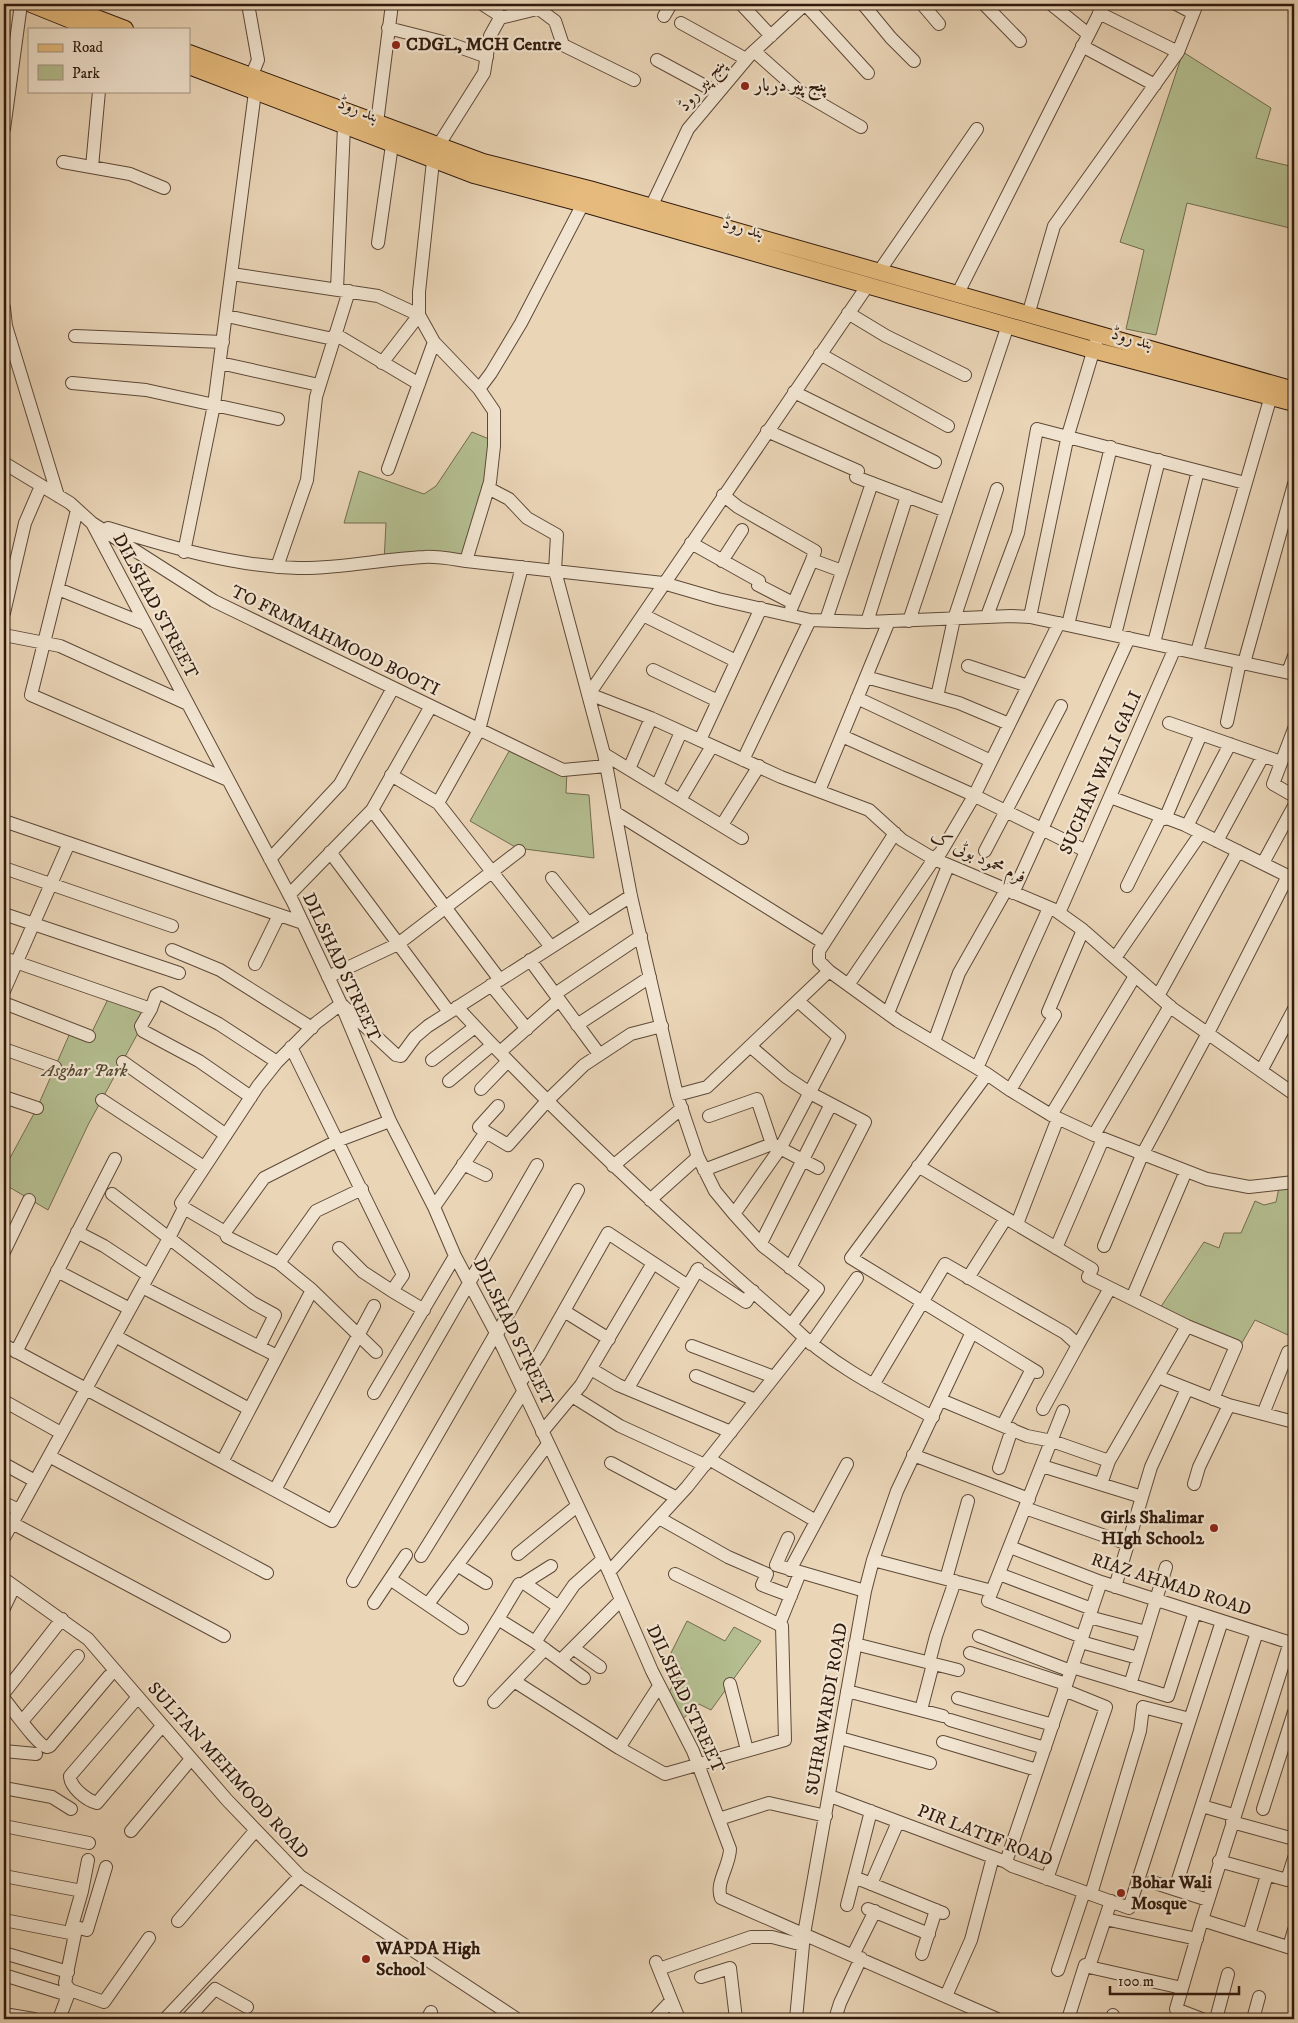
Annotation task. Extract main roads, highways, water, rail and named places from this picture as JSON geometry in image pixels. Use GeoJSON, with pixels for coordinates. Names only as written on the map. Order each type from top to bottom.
{"type":"FeatureCollection","features":[{"type":"Feature","properties":{"kind":"main road"},"geometry":{"type":"LineString","coordinates":[[31,4],[91,28]]}},
{"type":"Feature","properties":{"kind":"main road"},"geometry":{"type":"LineString","coordinates":[[60,4],[122,28]]}},
{"type":"Feature","properties":{"kind":"main road","name":"بند روڈ"},"geometry":{"type":"LineString","coordinates":[[190,53],[344,126],[392,145],[506,169],[586,196],[873,279],[957,295],[1028,315],[1096,342],[1294,403]]}},
{"type":"Feature","properties":{"kind":"main road","name":"بند روڈ"},"geometry":{"type":"LineString","coordinates":[[190,66],[377,123],[436,153]]}},
{"type":"Feature","properties":{"kind":"main road","name":"بند روڈ"},"geometry":{"type":"LineString","coordinates":[[586,196],[651,207],[1008,325],[1096,342],[1294,390]]}},
{"type":"Feature","properties":{"kind":"place","name":"CDGL, MCH Centre"},"geometry":{"type":"Point","coordinates":[396,45]}},
{"type":"Feature","properties":{"kind":"place","name":"پنج پیر دربار"},"geometry":{"type":"Point","coordinates":[745,86]}},
{"type":"Feature","properties":{"kind":"place","name":"Girls Shalimar HIgh School2"},"geometry":{"type":"Point","coordinates":[1214,1528]}},
{"type":"Feature","properties":{"kind":"place","name":"Bohar Wali Mosque"},"geometry":{"type":"Point","coordinates":[1121,1893]}},
{"type":"Feature","properties":{"kind":"place","name":"WAPDA High School"},"geometry":{"type":"Point","coordinates":[366,1959]}},
{"type":"Feature","properties":{"kind":"park label","name":"Asghar Park"},"geometry":{"type":"Point","coordinates":[85,1071]}}]}
